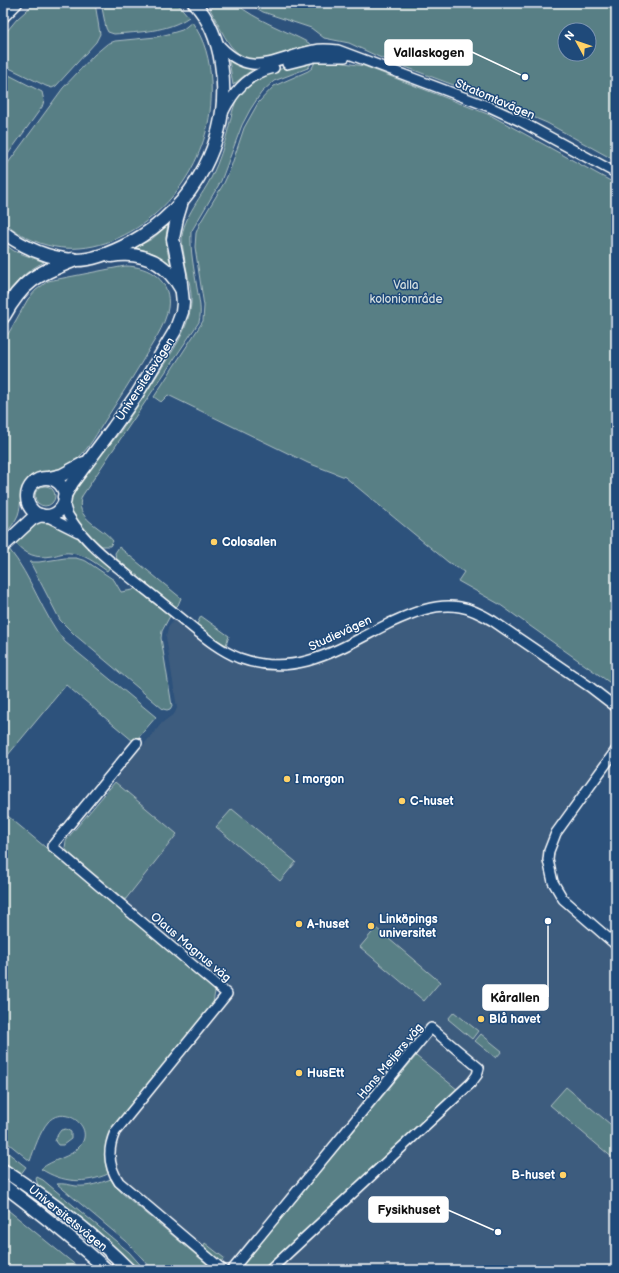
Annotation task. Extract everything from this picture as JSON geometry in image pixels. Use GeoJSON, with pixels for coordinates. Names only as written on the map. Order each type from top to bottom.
{"type":"FeatureCollection","features":[{"type":"Feature","properties":{"kind":"highway"},"geometry":{"type":"LineString","coordinates":[[3,316],[18,292],[32,279],[41,273],[73,260]]}},
{"type":"Feature","properties":{"kind":"main road"},"geometry":{"type":"LineString","coordinates":[[3,16],[16,3]]}},
{"type":"Feature","properties":{"kind":"main road"},"geometry":{"type":"LineString","coordinates":[[96,258],[110,253],[139,238],[165,219],[183,200],[198,179],[211,153],[217,137],[221,118],[224,86],[220,57],[215,40],[198,5]]}},
{"type":"Feature","properties":{"kind":"main road","name":"Universitetsvägen"},"geometry":{"type":"LineString","coordinates":[[64,499],[72,483],[137,394],[175,331],[182,312],[182,291],[173,239],[177,218],[183,200]]}},
{"type":"Feature","properties":{"kind":"main road"},"geometry":{"type":"LineString","coordinates":[[3,232],[19,243],[39,252],[73,260],[124,254],[138,255],[150,259],[164,268],[175,279],[182,291]]}},
{"type":"Feature","properties":{"kind":"main road","name":"Universitetsvägen"},"geometry":{"type":"LineString","coordinates":[[49,478],[62,475],[89,460]]}},
{"type":"Feature","properties":{"kind":"main road"},"geometry":{"type":"LineString","coordinates":[[3,546],[32,519],[43,515],[51,515],[59,510],[64,499],[60,485],[53,479],[44,478],[34,482],[28,489],[23,516],[16,533]]}},
{"type":"Feature","properties":{"kind":"main road"},"geometry":{"type":"LineString","coordinates":[[27,499],[31,509],[43,515]]}},
{"type":"Feature","properties":{"kind":"main road","name":"Universitetsvägen"},"geometry":{"type":"LineString","coordinates":[[3,1170],[58,1208],[91,1235],[129,1270]]}},
{"type":"Feature","properties":{"kind":"main road","name":"Universitetsvägen"},"geometry":{"type":"LineString","coordinates":[[3,1185],[77,1242],[108,1270]]}},
{"type":"Feature","properties":{"kind":"street","name":"Stratomtavägen"},"geometry":{"type":"LineString","coordinates":[[215,40],[234,57],[246,63],[255,65],[280,61],[314,50],[338,50],[502,113],[545,134],[616,173]]}},
{"type":"Feature","properties":{"kind":"street","name":"Stratomtavägen"},"geometry":{"type":"LineString","coordinates":[[221,118],[235,92],[250,78],[264,70],[315,57],[333,56],[360,58]]}},
{"type":"Feature","properties":{"kind":"street","name":"Studievägen"},"geometry":{"type":"LineString","coordinates":[[64,499],[69,517],[84,536]]}},
{"type":"Feature","properties":{"kind":"street","name":"Studievägen"},"geometry":{"type":"LineString","coordinates":[[43,515],[84,536],[125,572],[214,644],[227,652],[253,662],[271,665],[287,665],[308,662],[336,651],[412,613],[436,607],[460,607],[482,614],[493,621],[611,702],[616,708]]}},
{"type":"Feature","properties":{"kind":"street","name":"Olaus Magnus väg"},"geometry":{"type":"LineString","coordinates":[[137,743],[52,846],[227,994],[115,1132],[110,1146],[109,1156],[114,1174],[119,1182],[223,1270]]}},
{"type":"Feature","properties":{"kind":"street"},"geometry":{"type":"LineString","coordinates":[[616,750],[558,829],[551,842],[548,860],[553,882],[563,899],[616,945]]}},
{"type":"Feature","properties":{"kind":"street","name":"Hans Meijers väg"},"geometry":{"type":"LineString","coordinates":[[232,1270],[431,1028],[479,1068],[477,1076],[471,1082],[270,1270]]}},
{"type":"Feature","properties":{"kind":"shaded area","name":"Linköpings universitet"},"geometry":{"type":"Polygon","coordinates":[[[444,613],[459,614],[477,619],[489,625],[599,700],[611,711],[616,719],[615,739],[605,756],[550,831],[543,853],[543,866],[549,889],[557,902],[616,951],[616,987],[609,1006],[616,999],[616,1270],[214,1270],[220,1262],[122,1181],[114,1160],[114,1147],[119,1133],[234,992],[125,900],[176,834],[115,782],[124,768],[162,723],[175,713],[177,708],[166,636],[168,628],[174,620],[221,657],[238,664],[256,669],[288,672],[331,659],[400,624],[430,615],[444,613]]]}},
{"type":"Feature","properties":{"kind":"green space"},"geometry":{"type":"Polygon","coordinates":[[[35,3],[95,3],[100,34],[96,42],[56,86],[52,88],[3,65],[3,36],[17,19],[35,3]]]}},
{"type":"Feature","properties":{"kind":"green space"},"geometry":{"type":"Polygon","coordinates":[[[101,3],[177,3],[189,17],[172,26],[143,32],[114,34],[108,32],[106,28],[101,3]]]}},
{"type":"Feature","properties":{"kind":"green space"},"geometry":{"type":"Polygon","coordinates":[[[218,3],[235,3],[252,15],[309,43],[311,48],[269,60],[248,58],[238,53],[230,45],[222,32],[210,9],[218,3]]]}},
{"type":"Feature","properties":{"kind":"green space"},"geometry":{"type":"Polygon","coordinates":[[[248,3],[616,3],[616,161],[547,123],[488,98],[379,57],[349,43],[324,38],[311,28],[263,12],[248,3]]]}},
{"type":"Feature","properties":{"kind":"green space"},"geometry":{"type":"Polygon","coordinates":[[[192,22],[197,29],[208,59],[211,82],[211,106],[204,140],[195,162],[173,196],[153,216],[130,232],[106,243],[80,248],[54,247],[28,238],[3,221],[3,170],[63,88],[94,55],[107,44],[115,41],[156,37],[182,30],[192,22]]]}},
{"type":"Feature","properties":{"kind":"green space"},"geometry":{"type":"Polygon","coordinates":[[[229,60],[252,70],[233,85],[229,60]]]}},
{"type":"Feature","properties":{"kind":"green space"},"geometry":{"type":"Polygon","coordinates":[[[311,61],[308,68],[274,81],[261,93],[242,125],[221,181],[191,232],[192,260],[200,305],[199,322],[82,496],[80,504],[85,516],[113,541],[110,546],[102,546],[75,520],[71,514],[68,502],[75,488],[120,432],[174,349],[183,332],[190,313],[191,297],[182,244],[183,230],[190,214],[217,165],[237,99],[245,87],[262,76],[311,61]]]}},
{"type":"Feature","properties":{"kind":"green space","name":"Valla koloniområde"},"geometry":{"type":"Polygon","coordinates":[[[332,61],[364,66],[490,115],[616,184],[616,687],[499,604],[458,581],[464,572],[448,562],[345,477],[308,463],[168,395],[161,402],[154,397],[203,321],[204,306],[195,247],[196,233],[200,223],[230,170],[244,128],[258,103],[274,86],[308,71],[312,68],[315,62],[332,61]]]}},
{"type":"Feature","properties":{"kind":"green space"},"geometry":{"type":"Polygon","coordinates":[[[3,72],[42,92],[44,101],[42,107],[3,161],[3,72]]]}},
{"type":"Feature","properties":{"kind":"green space"},"geometry":{"type":"Polygon","coordinates":[[[168,225],[166,236],[172,267],[164,259],[155,254],[134,248],[152,239],[168,225]]]}},
{"type":"Feature","properties":{"kind":"green space"},"geometry":{"type":"Polygon","coordinates":[[[3,243],[14,251],[44,262],[21,278],[3,300],[3,243]]]}},
{"type":"Feature","properties":{"kind":"green space"},"geometry":{"type":"Polygon","coordinates":[[[125,266],[151,272],[163,283],[168,298],[168,308],[164,322],[158,335],[90,445],[71,466],[66,469],[57,472],[35,475],[28,481],[23,489],[18,515],[6,533],[3,530],[3,343],[28,299],[36,290],[48,281],[125,266]]]}},
{"type":"Feature","properties":{"kind":"green space"},"geometry":{"type":"Polygon","coordinates":[[[41,486],[49,486],[55,492],[55,500],[49,506],[41,506],[35,500],[35,492],[41,486]]]}},
{"type":"Feature","properties":{"kind":"green space"},"geometry":{"type":"Polygon","coordinates":[[[44,521],[54,523],[72,533],[110,567],[107,571],[90,559],[75,554],[66,553],[46,557],[31,555],[15,543],[32,527],[44,521]]]}},
{"type":"Feature","properties":{"kind":"green space"},"geometry":{"type":"Polygon","coordinates":[[[119,547],[181,598],[176,607],[116,558],[115,553],[119,547]]]}},
{"type":"Feature","properties":{"kind":"green space"},"geometry":{"type":"Polygon","coordinates":[[[9,549],[24,571],[50,620],[65,642],[156,717],[138,738],[133,741],[66,685],[3,761],[3,556],[9,549]]]}},
{"type":"Feature","properties":{"kind":"green space"},"geometry":{"type":"Polygon","coordinates":[[[76,558],[86,561],[114,580],[121,592],[133,590],[135,588],[170,616],[162,631],[161,638],[172,706],[170,709],[163,709],[75,635],[60,620],[30,562],[76,558]]]}},
{"type":"Feature","properties":{"kind":"green space"},"geometry":{"type":"Polygon","coordinates":[[[201,616],[229,636],[226,645],[214,638],[197,624],[201,616]]]}},
{"type":"Feature","properties":{"kind":"green space"},"geometry":{"type":"Polygon","coordinates":[[[115,782],[177,834],[125,900],[65,848],[66,841],[71,834],[115,782]]]}},
{"type":"Feature","properties":{"kind":"green space"},"geometry":{"type":"Polygon","coordinates":[[[232,809],[296,862],[280,881],[216,827],[232,809]]]}},
{"type":"Feature","properties":{"kind":"green space"},"geometry":{"type":"Polygon","coordinates":[[[3,812],[213,987],[215,992],[213,1003],[110,1133],[105,1153],[108,1174],[99,1177],[82,1181],[66,1179],[49,1174],[41,1169],[50,1163],[67,1156],[80,1146],[84,1138],[84,1131],[76,1120],[69,1116],[62,1115],[54,1117],[48,1122],[40,1135],[30,1161],[3,1139],[3,812]]]}},
{"type":"Feature","properties":{"kind":"green space"},"geometry":{"type":"Polygon","coordinates":[[[376,928],[440,982],[424,1001],[360,947],[376,928]]]}},
{"type":"Feature","properties":{"kind":"green space"},"geometry":{"type":"Polygon","coordinates":[[[454,1012],[478,1031],[472,1039],[448,1019],[454,1012]]]}},
{"type":"Feature","properties":{"kind":"green space"},"geometry":{"type":"Polygon","coordinates":[[[481,1034],[502,1051],[496,1058],[475,1041],[481,1034]]]}},
{"type":"Feature","properties":{"kind":"green space"},"geometry":{"type":"Polygon","coordinates":[[[416,1056],[458,1090],[265,1270],[246,1270],[241,1266],[416,1056]]]}},
{"type":"Feature","properties":{"kind":"green space"},"geometry":{"type":"Polygon","coordinates":[[[566,1087],[616,1129],[616,1157],[614,1159],[550,1105],[566,1087]]]}},
{"type":"Feature","properties":{"kind":"green space"},"geometry":{"type":"Polygon","coordinates":[[[66,1129],[71,1132],[71,1139],[63,1145],[58,1145],[55,1141],[58,1134],[61,1130],[66,1129]]]}},
{"type":"Feature","properties":{"kind":"green space"},"geometry":{"type":"Polygon","coordinates":[[[3,1149],[26,1167],[20,1175],[3,1163],[3,1149]]]}},
{"type":"Feature","properties":{"kind":"green space"},"geometry":{"type":"Polygon","coordinates":[[[37,1177],[43,1180],[129,1252],[145,1270],[136,1270],[114,1249],[39,1188],[36,1179],[37,1177]]]}},
{"type":"Feature","properties":{"kind":"green space"},"geometry":{"type":"Polygon","coordinates":[[[111,1179],[122,1193],[214,1270],[153,1270],[131,1246],[57,1184],[85,1186],[111,1179]]]}},
{"type":"Feature","properties":{"kind":"green space"},"geometry":{"type":"Polygon","coordinates":[[[3,1206],[78,1267],[81,1270],[3,1270],[3,1206]]]}},
{"type":"Feature","properties":{"kind":"green space"},"geometry":{"type":"Polygon","coordinates":[[[205,1243],[224,1258],[221,1262],[206,1249],[204,1245],[205,1243]]]}},
{"type":"Feature","properties":{"kind":"place","name":"Vallaskogen"},"geometry":{"type":"Point","coordinates":[525,77]}},
{"type":"Feature","properties":{"kind":"place","name":"Colosalen"},"geometry":{"type":"Point","coordinates":[214,542]}},
{"type":"Feature","properties":{"kind":"place","name":"I morgon"},"geometry":{"type":"Point","coordinates":[287,779]}},
{"type":"Feature","properties":{"kind":"place","name":"C-huset"},"geometry":{"type":"Point","coordinates":[402,801]}},
{"type":"Feature","properties":{"kind":"place","name":"Kårallen"},"geometry":{"type":"Point","coordinates":[548,921]}},
{"type":"Feature","properties":{"kind":"place","name":"A-huset"},"geometry":{"type":"Point","coordinates":[299,924]}},
{"type":"Feature","properties":{"kind":"place","name":"Linköpings universitet"},"geometry":{"type":"Point","coordinates":[371,926]}},
{"type":"Feature","properties":{"kind":"place","name":"Blå havet"},"geometry":{"type":"Point","coordinates":[481,1019]}},
{"type":"Feature","properties":{"kind":"place","name":"HusEtt"},"geometry":{"type":"Point","coordinates":[299,1073]}},
{"type":"Feature","properties":{"kind":"place","name":"B-huset"},"geometry":{"type":"Point","coordinates":[563,1175]}},
{"type":"Feature","properties":{"kind":"place","name":"Fysikhuset"},"geometry":{"type":"Point","coordinates":[498,1232]}}]}
